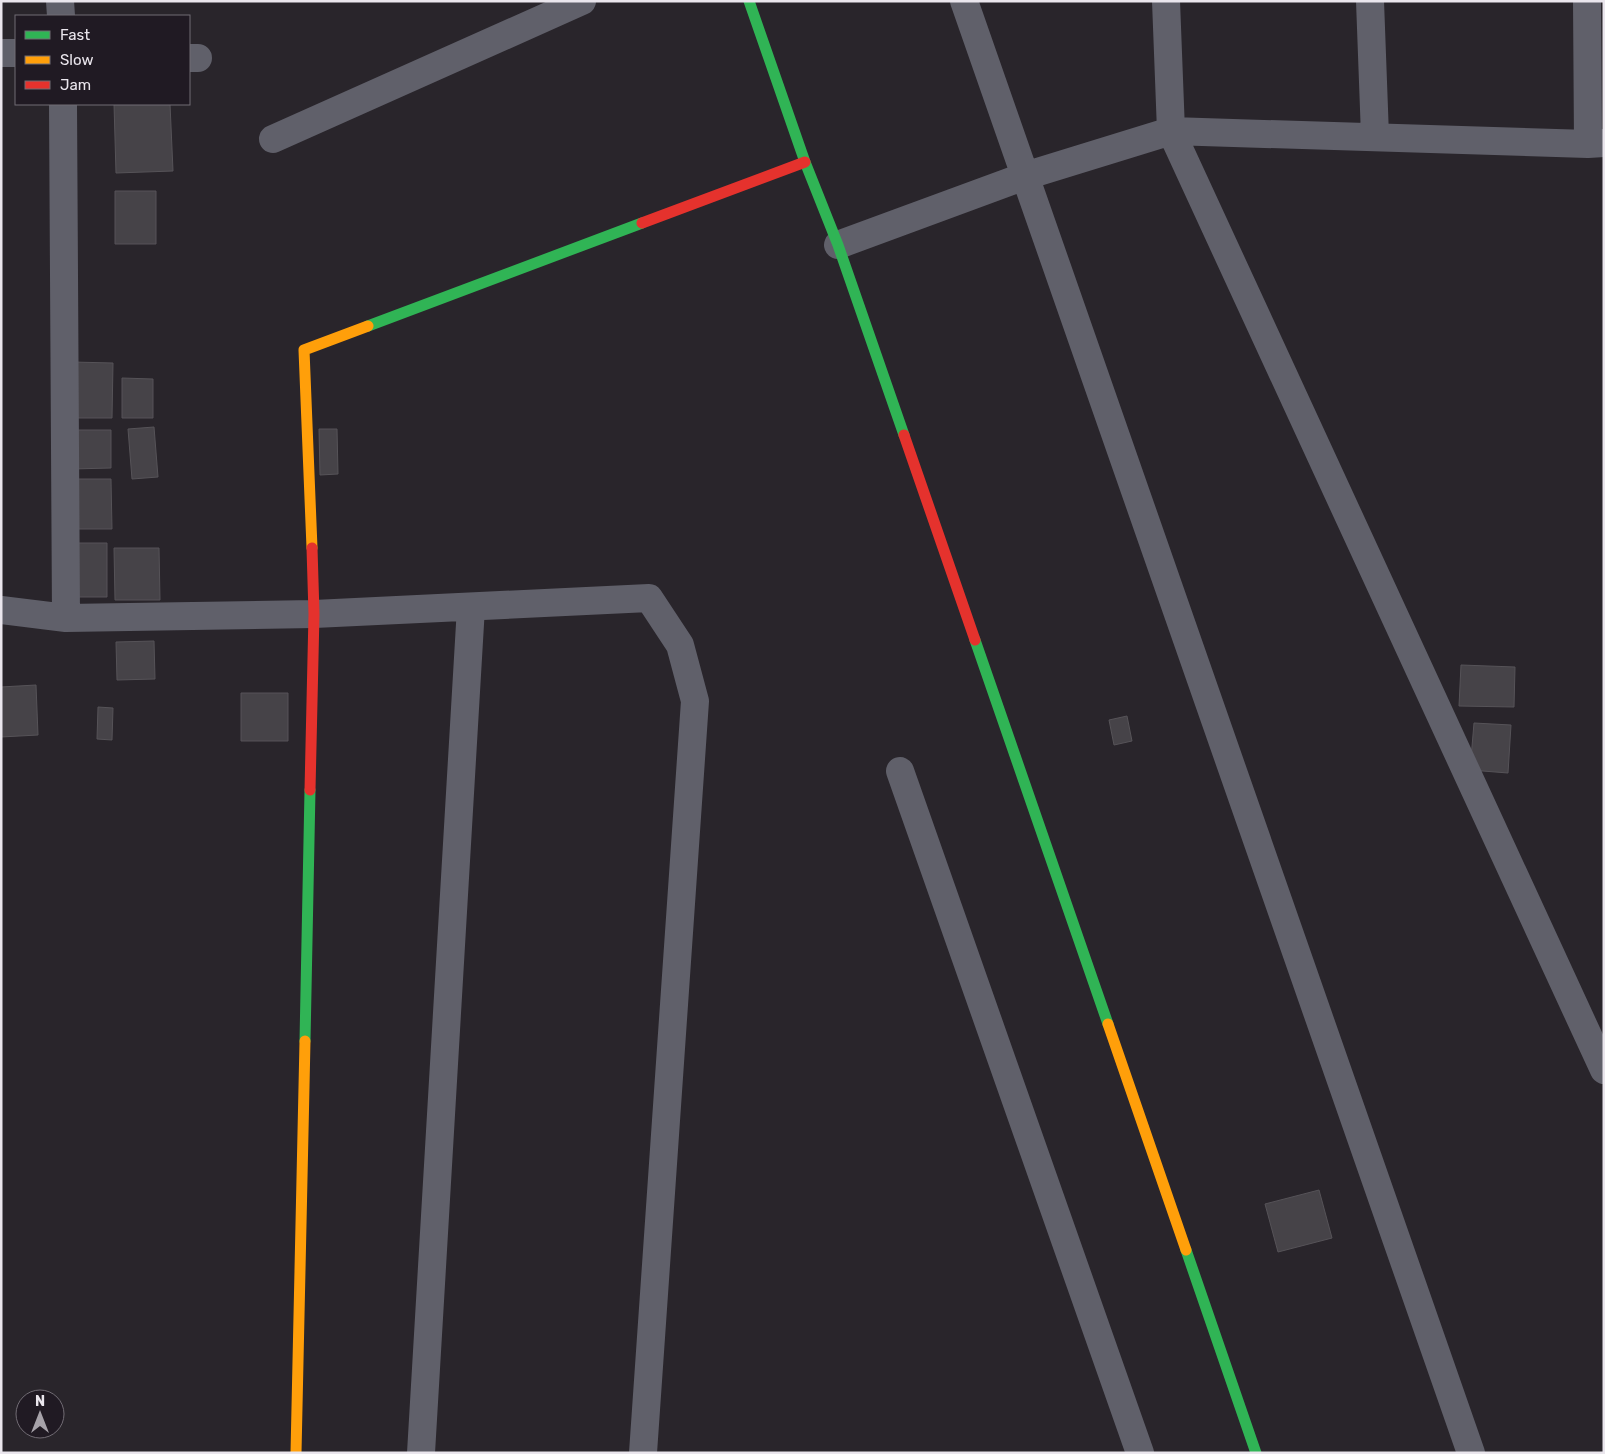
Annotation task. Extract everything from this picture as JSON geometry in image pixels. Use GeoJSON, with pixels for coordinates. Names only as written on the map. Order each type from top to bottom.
{"type":"FeatureCollection","features":[{"type":"Feature","properties":{"kind":"street"},"geometry":{"type":"LineString","coordinates":[[60,1],[61,15]]}},
{"type":"Feature","properties":{"kind":"street"},"geometry":{"type":"LineString","coordinates":[[272,139],[582,1]]}},
{"type":"Feature","properties":{"kind":"street"},"geometry":{"type":"LineString","coordinates":[[749,1],[806,162],[838,245],[1256,1453]]}},
{"type":"Feature","properties":{"kind":"street"},"geometry":{"type":"LineString","coordinates":[[964,1],[1471,1453]]}},
{"type":"Feature","properties":{"kind":"street"},"geometry":{"type":"LineString","coordinates":[[1166,1],[1171,131],[1604,1070]]}},
{"type":"Feature","properties":{"kind":"street"},"geometry":{"type":"LineString","coordinates":[[1370,1],[1375,136]]}},
{"type":"Feature","properties":{"kind":"street"},"geometry":{"type":"LineString","coordinates":[[838,245],[1025,176],[1171,131],[1596,144],[1587,1]]}},
{"type":"Feature","properties":{"kind":"street"},"geometry":{"type":"LineString","coordinates":[[1,53],[15,53]]}},
{"type":"Feature","properties":{"kind":"street"},"geometry":{"type":"LineString","coordinates":[[62,105],[66,618]]}},
{"type":"Feature","properties":{"kind":"street"},"geometry":{"type":"LineString","coordinates":[[296,1453],[314,614],[304,350],[806,162]]}},
{"type":"Feature","properties":{"kind":"street"},"geometry":{"type":"LineString","coordinates":[[1,610],[66,618],[314,614],[649,598],[680,645],[695,701],[643,1453]]}},
{"type":"Feature","properties":{"kind":"street"},"geometry":{"type":"LineString","coordinates":[[421,1453],[471,607]]}},
{"type":"Feature","properties":{"kind":"street"},"geometry":{"type":"LineString","coordinates":[[900,771],[1140,1453]]}},
{"type":"Feature","properties":{"kind":"building"},"geometry":{"type":"Polygon","coordinates":[[[114,105],[170,105],[173,171],[116,173],[114,105]]]}},
{"type":"Feature","properties":{"kind":"building"},"geometry":{"type":"Polygon","coordinates":[[[115,191],[156,191],[156,244],[115,244],[115,191]]]}},
{"type":"Feature","properties":{"kind":"building"},"geometry":{"type":"Polygon","coordinates":[[[72,362],[113,363],[112,418],[71,418],[72,362]]]}},
{"type":"Feature","properties":{"kind":"building"},"geometry":{"type":"Polygon","coordinates":[[[122,378],[153,379],[153,418],[122,418],[122,378]]]}},
{"type":"Feature","properties":{"kind":"building"},"geometry":{"type":"Polygon","coordinates":[[[154,427],[158,477],[132,479],[128,429],[154,427]]]}},
{"type":"Feature","properties":{"kind":"building"},"geometry":{"type":"Polygon","coordinates":[[[319,429],[337,429],[338,474],[320,475],[319,429]]]}},
{"type":"Feature","properties":{"kind":"building"},"geometry":{"type":"Polygon","coordinates":[[[71,430],[111,430],[111,468],[72,469],[71,430]]]}},
{"type":"Feature","properties":{"kind":"building"},"geometry":{"type":"Polygon","coordinates":[[[69,479],[111,479],[112,529],[70,529],[69,479]]]}},
{"type":"Feature","properties":{"kind":"building"},"geometry":{"type":"Polygon","coordinates":[[[73,543],[107,543],[107,597],[73,597],[73,543]]]}},
{"type":"Feature","properties":{"kind":"building"},"geometry":{"type":"Polygon","coordinates":[[[114,548],[159,548],[160,600],[115,600],[114,548]]]}},
{"type":"Feature","properties":{"kind":"building"},"geometry":{"type":"Polygon","coordinates":[[[154,641],[155,679],[117,680],[116,642],[154,641]]]}},
{"type":"Feature","properties":{"kind":"building"},"geometry":{"type":"Polygon","coordinates":[[[1461,665],[1515,667],[1514,707],[1459,706],[1461,665]]]}},
{"type":"Feature","properties":{"kind":"building"},"geometry":{"type":"Polygon","coordinates":[[[36,685],[38,735],[1,737],[1,687],[36,685]]]}},
{"type":"Feature","properties":{"kind":"building"},"geometry":{"type":"Polygon","coordinates":[[[241,693],[288,693],[288,741],[241,741],[241,693]]]}},
{"type":"Feature","properties":{"kind":"building"},"geometry":{"type":"Polygon","coordinates":[[[98,707],[113,708],[112,740],[97,739],[98,707]]]}},
{"type":"Feature","properties":{"kind":"building"},"geometry":{"type":"Polygon","coordinates":[[[1127,716],[1132,741],[1114,745],[1109,720],[1127,716]]]}},
{"type":"Feature","properties":{"kind":"building"},"geometry":{"type":"Polygon","coordinates":[[[1474,723],[1511,725],[1508,773],[1470,770],[1474,723]]]}},
{"type":"Feature","properties":{"kind":"building"},"geometry":{"type":"Polygon","coordinates":[[[1319,1190],[1332,1238],[1278,1252],[1265,1204],[1319,1190]]]}},
{"type":"Feature","properties":{"kind":"traffic: fast"},"geometry":{"type":"LineString","coordinates":[[749,1],[805,162],[838,245],[904,435]]}},
{"type":"Feature","properties":{"kind":"traffic: fast"},"geometry":{"type":"LineString","coordinates":[[368,326],[642,223]]}},
{"type":"Feature","properties":{"kind":"traffic: fast"},"geometry":{"type":"LineString","coordinates":[[975,640],[1108,1024]]}},
{"type":"Feature","properties":{"kind":"traffic: fast"},"geometry":{"type":"LineString","coordinates":[[305,1041],[310,790]]}},
{"type":"Feature","properties":{"kind":"traffic: fast"},"geometry":{"type":"LineString","coordinates":[[1186,1250],[1256,1453]]}},
{"type":"Feature","properties":{"kind":"traffic: slow"},"geometry":{"type":"LineString","coordinates":[[312,548],[304,350],[368,326]]}},
{"type":"Feature","properties":{"kind":"traffic: slow"},"geometry":{"type":"LineString","coordinates":[[1108,1024],[1186,1250]]}},
{"type":"Feature","properties":{"kind":"traffic: slow"},"geometry":{"type":"LineString","coordinates":[[296,1453],[305,1041]]}},
{"type":"Feature","properties":{"kind":"traffic: jam"},"geometry":{"type":"LineString","coordinates":[[642,223],[805,162]]}},
{"type":"Feature","properties":{"kind":"traffic: jam"},"geometry":{"type":"LineString","coordinates":[[904,435],[975,640]]}},
{"type":"Feature","properties":{"kind":"traffic: jam"},"geometry":{"type":"LineString","coordinates":[[310,790],[314,614],[312,548]]}}]}
